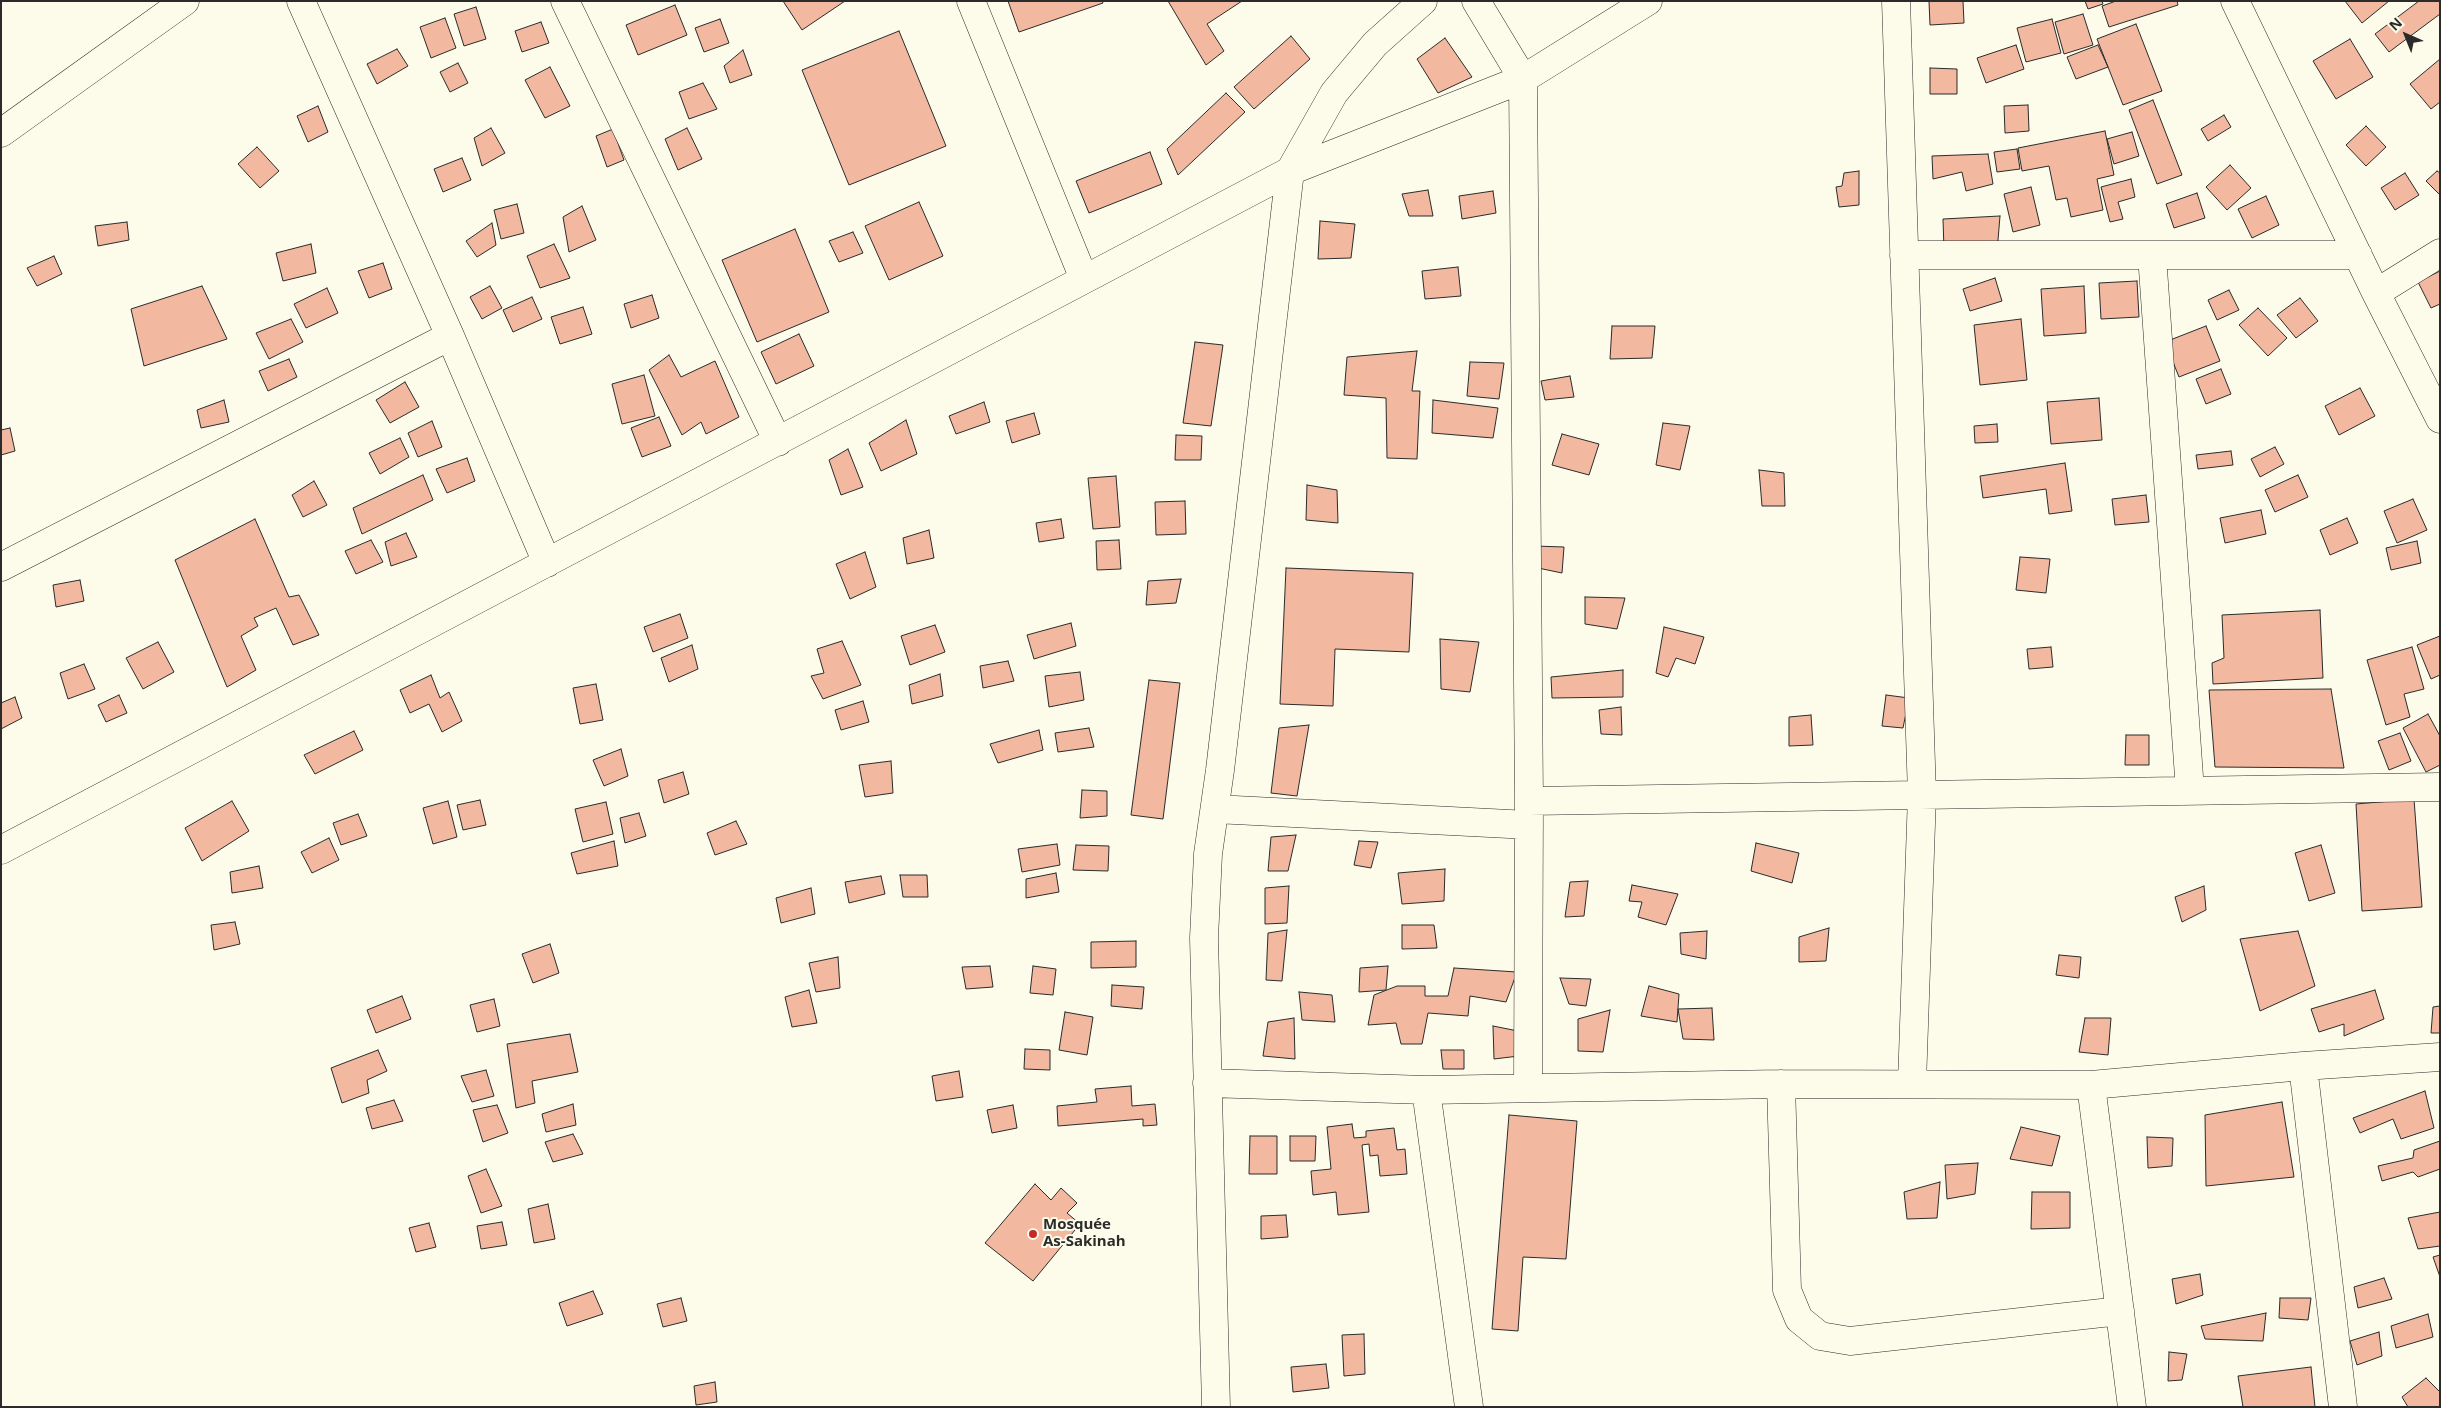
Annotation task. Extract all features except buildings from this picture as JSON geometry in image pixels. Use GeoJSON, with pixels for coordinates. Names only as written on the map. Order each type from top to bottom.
{"type":"FeatureCollection","features":[{"type":"Feature","properties":{"kind":"street"},"geometry":{"type":"LineString","coordinates":[[1,133],[185,1]]}},
{"type":"Feature","properties":{"kind":"street"},"geometry":{"type":"LineString","coordinates":[[301,1],[450,336],[547,563]]}},
{"type":"Feature","properties":{"kind":"street"},"geometry":{"type":"LineString","coordinates":[[565,1],[778,442]]}},
{"type":"Feature","properties":{"kind":"street"},"geometry":{"type":"LineString","coordinates":[[971,1],[1084,279]]}},
{"type":"Feature","properties":{"kind":"street"},"geometry":{"type":"LineString","coordinates":[[1216,1407],[1204,938],[1208,854],[1215,810],[1290,171],[1334,94],[1375,44],[1424,1]]}},
{"type":"Feature","properties":{"kind":"street"},"geometry":{"type":"LineString","coordinates":[[1476,1],[1523,79],[1529,813],[1528,1086]]}},
{"type":"Feature","properties":{"kind":"street"},"geometry":{"type":"LineString","coordinates":[[1,850],[1290,171],[1523,79],[1648,1]]}},
{"type":"Feature","properties":{"kind":"street"},"geometry":{"type":"LineString","coordinates":[[1896,1],[1922,795],[1912,1083]]}},
{"type":"Feature","properties":{"kind":"street"},"geometry":{"type":"LineString","coordinates":[[2235,1],[2376,293],[2440,420]]}},
{"type":"Feature","properties":{"kind":"street"},"geometry":{"type":"LineString","coordinates":[[2376,293],[2440,253]]}},
{"type":"Feature","properties":{"kind":"street"},"geometry":{"type":"LineString","coordinates":[[1904,255],[2358,255]]}},
{"type":"Feature","properties":{"kind":"street"},"geometry":{"type":"LineString","coordinates":[[2152,255],[2190,791]]}},
{"type":"Feature","properties":{"kind":"street"},"geometry":{"type":"LineString","coordinates":[[1,567],[450,336]]}},
{"type":"Feature","properties":{"kind":"street"},"geometry":{"type":"LineString","coordinates":[[1215,810],[1529,813],[1922,795],[2440,787]]}},
{"type":"Feature","properties":{"kind":"street"},"geometry":{"type":"LineString","coordinates":[[1207,1083],[1426,1090],[1528,1086],[1912,1083],[2091,1085],[2303,1066],[2440,1057]]}},
{"type":"Feature","properties":{"kind":"street"},"geometry":{"type":"LineString","coordinates":[[2303,1066],[2343,1407]]}},
{"type":"Feature","properties":{"kind":"street"},"geometry":{"type":"LineString","coordinates":[[1781,1084],[1787,1290],[1799,1319],[1820,1336],[1850,1341],[2120,1311]]}},
{"type":"Feature","properties":{"kind":"street"},"geometry":{"type":"LineString","coordinates":[[2091,1085],[2132,1407]]}},
{"type":"Feature","properties":{"kind":"street"},"geometry":{"type":"LineString","coordinates":[[1426,1090],[1469,1407]]}},
{"type":"Feature","properties":{"kind":"place","name":"Mosquée As-Sakinah"},"geometry":{"type":"Point","coordinates":[1033,1234]}}]}
